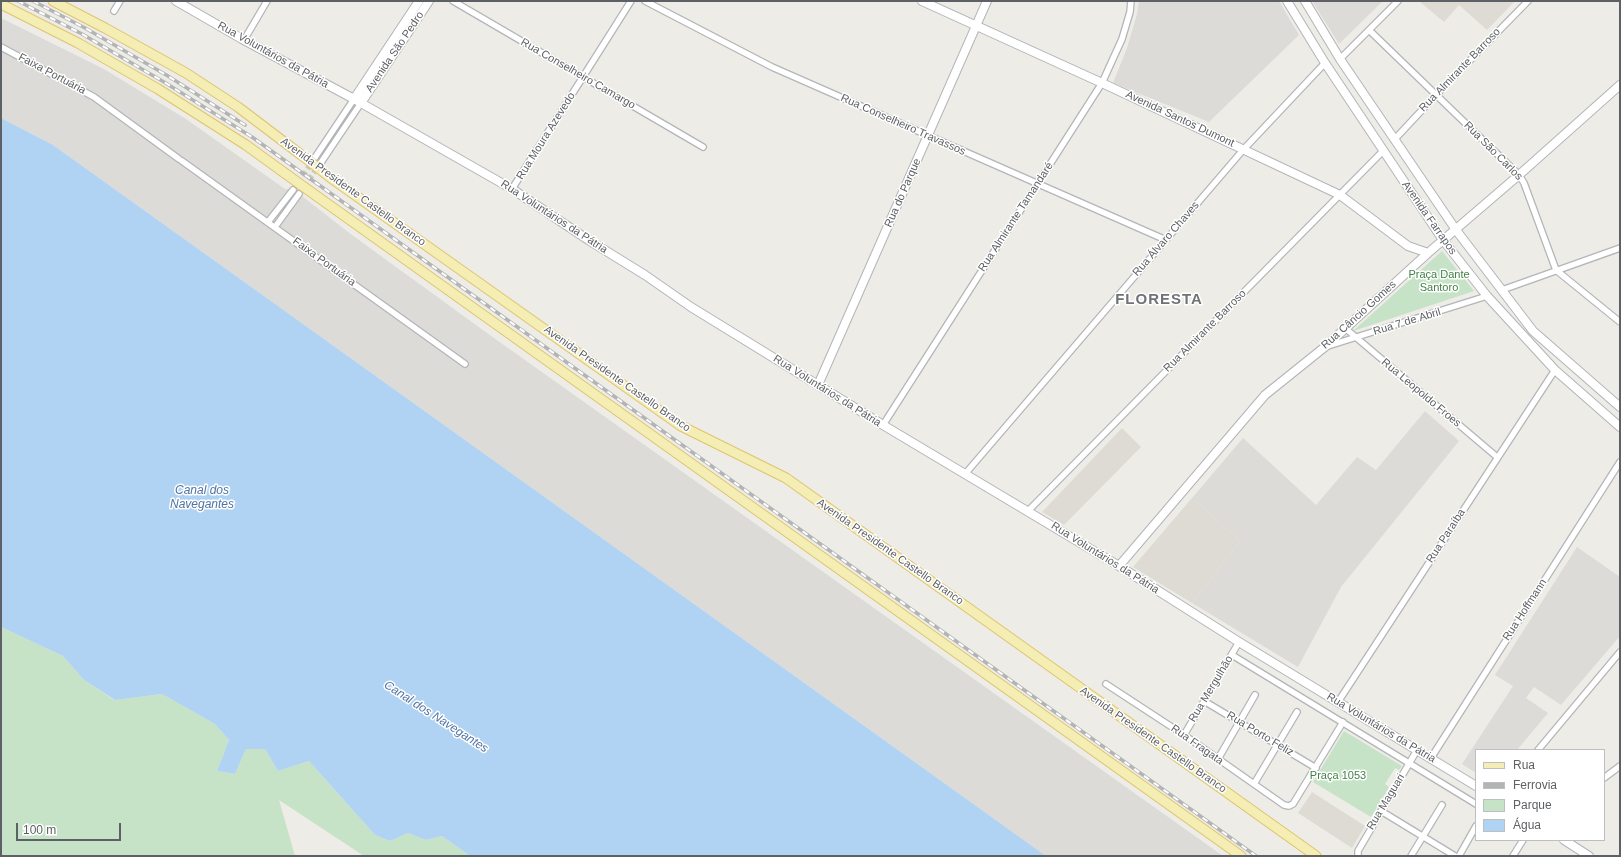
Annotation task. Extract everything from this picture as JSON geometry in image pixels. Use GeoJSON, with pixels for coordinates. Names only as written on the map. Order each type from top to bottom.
{"type":"FeatureCollection","features":[{"type":"Feature","properties":{"kind":"main road","name":"Avenida Presidente Castello Branco"},"geometry":{"type":"LineString","coordinates":[[53,1],[186,73],[238,107],[332,178],[681,426],[786,478],[1316,856]]}},
{"type":"Feature","properties":{"kind":"main road","name":"Rua Voluntários da Pátria"},"geometry":{"type":"LineString","coordinates":[[176,1],[244,40],[358,101],[512,189],[590,241],[645,275],[691,307],[883,425],[1119,566],[1239,642],[1475,785]]}},
{"type":"Feature","properties":{"kind":"main road","name":"Avenida São Pedro"},"geometry":{"type":"LineString","coordinates":[[358,101],[419,1]]}},
{"type":"Feature","properties":{"kind":"main road","name":"Avenida São Pedro"},"geometry":{"type":"LineString","coordinates":[[358,101],[429,1]]}},
{"type":"Feature","properties":{"kind":"main road","name":"Avenida Santos Dumont"},"geometry":{"type":"LineString","coordinates":[[922,1],[1102,83],[1340,195],[1408,246],[1428,253]]}},
{"type":"Feature","properties":{"kind":"main road","name":"Rua do Parque"},"geometry":{"type":"LineString","coordinates":[[818,385],[987,1]]}},
{"type":"Feature","properties":{"kind":"main road","name":"Avenida Farrapos"},"geometry":{"type":"LineString","coordinates":[[1287,1],[1325,63],[1443,240],[1487,296],[1555,370],[1620,427]]}},
{"type":"Feature","properties":{"kind":"main road","name":"Avenida Farrapos"},"geometry":{"type":"LineString","coordinates":[[1305,1],[1340,59],[1456,230],[1533,331],[1620,407]]}},
{"type":"Feature","properties":{"kind":"main road"},"geometry":{"type":"LineString","coordinates":[[1,4],[78,43],[158,89],[246,145],[1241,856]]}},
{"type":"Feature","properties":{"kind":"main road","name":"Rua Câncio Gomes"},"geometry":{"type":"LineString","coordinates":[[1119,566],[1265,395],[1326,346],[1428,253],[1618,90]]}},
{"type":"Feature","properties":{"kind":"main road"},"geometry":{"type":"LineString","coordinates":[[1566,841],[1589,856]]}},
{"type":"Feature","properties":{"kind":"street"},"geometry":{"type":"LineString","coordinates":[[114,10],[120,1]]}},
{"type":"Feature","properties":{"kind":"street"},"geometry":{"type":"LineString","coordinates":[[244,40],[267,1]]}},
{"type":"Feature","properties":{"kind":"street","name":"Rua Conselheiro Camargo"},"geometry":{"type":"LineString","coordinates":[[453,1],[703,147]]}},
{"type":"Feature","properties":{"kind":"street","name":"Rua Moura Azevedo"},"geometry":{"type":"LineString","coordinates":[[512,189],[631,1]]}},
{"type":"Feature","properties":{"kind":"street","name":"Rua Conselheiro Travassos"},"geometry":{"type":"LineString","coordinates":[[645,1],[772,67],[1166,240]]}},
{"type":"Feature","properties":{"kind":"street","name":"Rua Almirante Tamandaré"},"geometry":{"type":"LineString","coordinates":[[883,425],[1102,83],[1122,39],[1130,12],[1131,1]]}},
{"type":"Feature","properties":{"kind":"street"},"geometry":{"type":"LineString","coordinates":[[1340,59],[1398,1]]}},
{"type":"Feature","properties":{"kind":"street","name":"Rua Almirante Barroso"},"geometry":{"type":"LineString","coordinates":[[1394,140],[1528,1]]}},
{"type":"Feature","properties":{"kind":"street","name":"Rua São Carlos"},"geometry":{"type":"LineString","coordinates":[[1369,30],[1520,175],[1556,270]]}},
{"type":"Feature","properties":{"kind":"street","name":"Faixa Portuária"},"geometry":{"type":"LineString","coordinates":[[1,47],[94,97],[465,364]]}},
{"type":"Feature","properties":{"kind":"street","name":"Rua Álvaro Chaves"},"geometry":{"type":"LineString","coordinates":[[965,474],[1243,150],[1325,63]]}},
{"type":"Feature","properties":{"kind":"street"},"geometry":{"type":"LineString","coordinates":[[314,159],[358,101]]}},
{"type":"Feature","properties":{"kind":"street"},"geometry":{"type":"LineString","coordinates":[[320,164],[358,101]]}},
{"type":"Feature","properties":{"kind":"street","name":"Rua Almirante Barroso"},"geometry":{"type":"LineString","coordinates":[[1028,511],[1383,151]]}},
{"type":"Feature","properties":{"kind":"street"},"geometry":{"type":"LineString","coordinates":[[268,222],[293,190]]}},
{"type":"Feature","properties":{"kind":"street"},"geometry":{"type":"LineString","coordinates":[[275,227],[299,194]]}},
{"type":"Feature","properties":{"kind":"street"},"geometry":{"type":"LineString","coordinates":[[1502,290],[1620,248]]}},
{"type":"Feature","properties":{"kind":"street"},"geometry":{"type":"LineString","coordinates":[[1556,270],[1620,322]]}},
{"type":"Feature","properties":{"kind":"street","name":"Rua 7 de Abril"},"geometry":{"type":"LineString","coordinates":[[1326,346],[1356,338],[1487,296]]}},
{"type":"Feature","properties":{"kind":"street","name":"Rua Leopoldo Froes"},"geometry":{"type":"LineString","coordinates":[[1345,328],[1497,458]]}},
{"type":"Feature","properties":{"kind":"street","name":"Rua Paraíba"},"geometry":{"type":"LineString","coordinates":[[1338,702],[1555,370]]}},
{"type":"Feature","properties":{"kind":"street","name":"Rua Hoffmann"},"geometry":{"type":"LineString","coordinates":[[1431,758],[1620,462]]}},
{"type":"Feature","properties":{"kind":"street","name":"Rua Mergulhão"},"geometry":{"type":"LineString","coordinates":[[1184,735],[1239,642]]}},
{"type":"Feature","properties":{"kind":"street"},"geometry":{"type":"LineString","coordinates":[[1539,749],[1620,652]]}},
{"type":"Feature","properties":{"kind":"street"},"geometry":{"type":"LineString","coordinates":[[1232,655],[1475,803]]}},
{"type":"Feature","properties":{"kind":"street","name":"Rua Fragata"},"geometry":{"type":"LineString","coordinates":[[1106,684],[1184,735],[1284,805],[1289,806],[1293,804],[1316,768]]}},
{"type":"Feature","properties":{"kind":"street"},"geometry":{"type":"LineString","coordinates":[[1218,759],[1256,695]]}},
{"type":"Feature","properties":{"kind":"street","name":"Rua Porto Feliz"},"geometry":{"type":"LineString","coordinates":[[1204,701],[1316,768]]}},
{"type":"Feature","properties":{"kind":"street"},"geometry":{"type":"LineString","coordinates":[[1254,784],[1297,712]]}},
{"type":"Feature","properties":{"kind":"street"},"geometry":{"type":"LineString","coordinates":[[1316,768],[1343,722]]}},
{"type":"Feature","properties":{"kind":"street","name":"Rua Maguari"},"geometry":{"type":"LineString","coordinates":[[1358,856],[1358,851],[1417,750]]}},
{"type":"Feature","properties":{"kind":"street"},"geometry":{"type":"LineString","coordinates":[[1605,777],[1620,766]]}},
{"type":"Feature","properties":{"kind":"street"},"geometry":{"type":"LineString","coordinates":[[1411,856],[1442,804]]}},
{"type":"Feature","properties":{"kind":"street"},"geometry":{"type":"LineString","coordinates":[[1381,811],[1455,856]]}},
{"type":"Feature","properties":{"kind":"street"},"geometry":{"type":"LineString","coordinates":[[1459,856],[1475,828]]}},
{"type":"Feature","properties":{"kind":"street"},"geometry":{"type":"LineString","coordinates":[[1513,856],[1522,841]]}},
{"type":"Feature","properties":{"kind":"shaded area"},"geometry":{"type":"Polygon","coordinates":[[[1139,1],[1279,1],[1299,35],[1209,122],[1113,83],[1127,48],[1137,14],[1139,1]]]}},
{"type":"Feature","properties":{"kind":"shaded area"},"geometry":{"type":"Polygon","coordinates":[[[1312,1],[1383,1],[1339,44],[1312,1]]]}},
{"type":"Feature","properties":{"kind":"shaded area"},"geometry":{"type":"Polygon","coordinates":[[[1419,1],[1515,1],[1487,30],[1459,5],[1444,22],[1419,1]]]}},
{"type":"Feature","properties":{"kind":"shaded area"},"geometry":{"type":"Polygon","coordinates":[[[1,18],[104,69],[186,119],[285,189],[293,189],[352,235],[487,333],[1223,856],[1046,856],[53,145],[1,118],[1,18]]]}},
{"type":"Feature","properties":{"kind":"shaded area"},"geometry":{"type":"Polygon","coordinates":[[[1425,411],[1459,441],[1341,587],[1298,667],[1192,603],[1240,541],[1192,498],[1243,438],[1316,505],[1357,457],[1376,470],[1425,411]]]}},
{"type":"Feature","properties":{"kind":"shaded area"},"geometry":{"type":"Polygon","coordinates":[[[1122,428],[1141,447],[1064,525],[1042,512],[1122,428]]]}},
{"type":"Feature","properties":{"kind":"shaded area"},"geometry":{"type":"Polygon","coordinates":[[[1192,498],[1240,541],[1192,603],[1133,567],[1192,498]]]}},
{"type":"Feature","properties":{"kind":"shaded area"},"geometry":{"type":"Polygon","coordinates":[[[1577,547],[1620,577],[1620,636],[1561,705],[1534,687],[1526,698],[1548,713],[1518,749],[1475,749],[1475,772],[1462,764],[1513,686],[1495,675],[1577,547]]]}},
{"type":"Feature","properties":{"kind":"shaded area"},"geometry":{"type":"Polygon","coordinates":[[[1312,792],[1365,826],[1352,848],[1298,813],[1312,792]]]}},
{"type":"Feature","properties":{"kind":"green space","name":"Praça Dante Santoro"},"geometry":{"type":"Polygon","coordinates":[[[1442,251],[1474,291],[1353,331],[1442,251]]]}},
{"type":"Feature","properties":{"kind":"green space"},"geometry":{"type":"Polygon","coordinates":[[[1,627],[63,656],[84,680],[114,700],[162,694],[215,724],[229,740],[217,771],[235,774],[246,749],[265,749],[278,771],[309,761],[375,835],[390,841],[408,833],[426,840],[442,836],[470,856],[364,856],[279,800],[295,856],[1,856],[1,627]]]}},
{"type":"Feature","properties":{"kind":"green space","name":"Praça 1053"},"geometry":{"type":"Polygon","coordinates":[[[1344,731],[1402,766],[1399,770],[1395,768],[1385,784],[1389,787],[1371,817],[1313,782],[1344,731]]]}},
{"type":"Feature","properties":{"kind":"water","name":"Canal dos Navegantes"},"geometry":{"type":"Polygon","coordinates":[[[1,118],[53,145],[1046,856],[470,856],[442,836],[426,840],[408,833],[390,841],[375,835],[309,761],[278,771],[265,749],[246,749],[235,774],[217,771],[229,740],[215,724],[162,694],[115,700],[84,680],[63,656],[1,627],[1,118]]]}},
{"type":"Feature","properties":{"kind":"tunnel"},"geometry":{"type":"LineString","coordinates":[[293,190],[313,161]]}},
{"type":"Feature","properties":{"kind":"tunnel"},"geometry":{"type":"LineString","coordinates":[[299,194],[319,165]]}},
{"type":"Feature","properties":{"kind":"railway"},"geometry":{"type":"LineString","coordinates":[[18,1],[82,34],[164,82],[252,137],[1256,856]]}},
{"type":"Feature","properties":{"kind":"railway"},"geometry":{"type":"LineString","coordinates":[[33,1],[85,28],[168,76],[245,125]]}},
{"type":"Feature","properties":{"kind":"district","name":"FLORESTA"},"geometry":{"type":"Point","coordinates":[1159,300]}}]}
